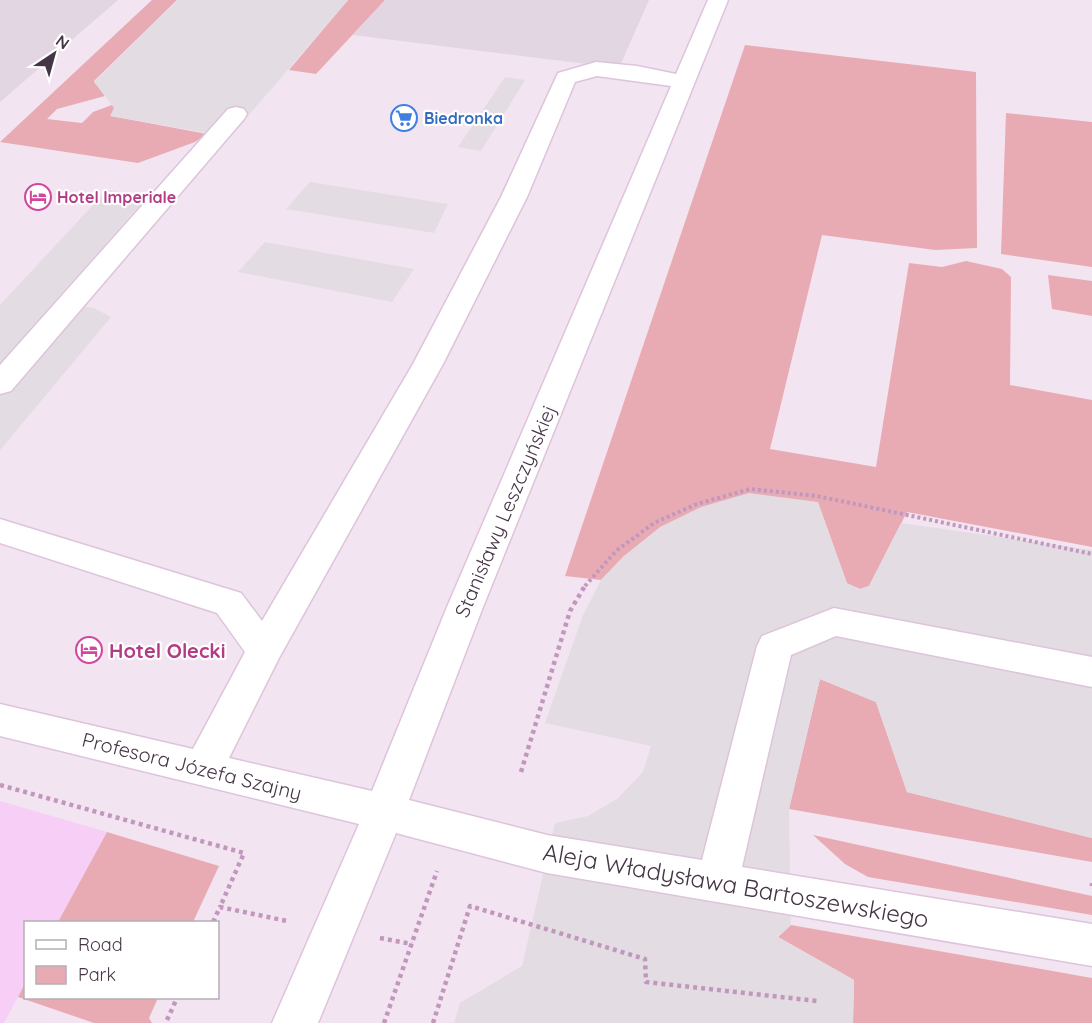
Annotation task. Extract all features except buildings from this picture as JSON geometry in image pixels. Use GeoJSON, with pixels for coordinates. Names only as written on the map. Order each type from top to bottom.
{"type":"FeatureCollection","features":[{"type":"Feature","properties":{"kind":"street","name":"Stanisławy Leszczyńskiej"},"geometry":{"type":"LineString","coordinates":[[296,1023],[384,812],[469,596],[718,0]]}},
{"type":"Feature","properties":{"kind":"street"},"geometry":{"type":"LineString","coordinates":[[203,769],[264,651],[428,364],[514,197],[566,78],[596,69],[637,73],[684,82]]}},
{"type":"Feature","properties":{"kind":"street"},"geometry":{"type":"LineString","coordinates":[[0,384],[236,114]]}},
{"type":"Feature","properties":{"kind":"street"},"geometry":{"type":"LineString","coordinates":[[0,531],[229,603],[264,651]]}},
{"type":"Feature","properties":{"kind":"street"},"geometry":{"type":"LineString","coordinates":[[717,883],[775,646],[834,622],[1092,672]]}},
{"type":"Feature","properties":{"kind":"street","name":"Profesora Józefa Szajny"},"geometry":{"type":"LineString","coordinates":[[0,720],[384,812]]}},
{"type":"Feature","properties":{"kind":"street","name":"Aleja Władysława Bartoszewskiego"},"geometry":{"type":"LineString","coordinates":[[384,812],[548,854],[1092,945]]}},
{"type":"Feature","properties":{"kind":"path"},"geometry":{"type":"LineString","coordinates":[[521,772],[570,611],[585,585],[616,551],[654,523],[697,504],[750,489],[817,496],[1092,554]]}},
{"type":"Feature","properties":{"kind":"path"},"geometry":{"type":"LineString","coordinates":[[0,785],[244,854],[220,907]]}},
{"type":"Feature","properties":{"kind":"path"},"geometry":{"type":"LineString","coordinates":[[384,1023],[451,831]]}},
{"type":"Feature","properties":{"kind":"path"},"geometry":{"type":"LineString","coordinates":[[433,1023],[470,906],[645,959],[646,982],[817,1001]]}},
{"type":"Feature","properties":{"kind":"path"},"geometry":{"type":"LineString","coordinates":[[167,1020],[177,999]]}},
{"type":"Feature","properties":{"kind":"shaded area"},"geometry":{"type":"Polygon","coordinates":[[[0,0],[118,0],[0,102],[0,0]]]}},
{"type":"Feature","properties":{"kind":"shaded area"},"geometry":{"type":"Polygon","coordinates":[[[177,0],[348,0],[230,137],[110,116],[114,108],[94,82],[177,0]]]}},
{"type":"Feature","properties":{"kind":"shaded area"},"geometry":{"type":"Polygon","coordinates":[[[385,0],[649,0],[619,68],[353,35],[385,0]]]}},
{"type":"Feature","properties":{"kind":"shaded area"},"geometry":{"type":"Polygon","coordinates":[[[505,77],[525,80],[481,151],[458,147],[505,77]]]}},
{"type":"Feature","properties":{"kind":"shaded area"},"geometry":{"type":"Polygon","coordinates":[[[310,182],[448,204],[434,233],[286,209],[310,182]]]}},
{"type":"Feature","properties":{"kind":"shaded area"},"geometry":{"type":"Polygon","coordinates":[[[107,190],[148,196],[54,302],[94,308],[111,317],[0,450],[0,305],[107,190]]]}},
{"type":"Feature","properties":{"kind":"shaded area"},"geometry":{"type":"Polygon","coordinates":[[[265,242],[414,269],[392,302],[238,272],[265,242]]]}},
{"type":"Feature","properties":{"kind":"shaded area"},"geometry":{"type":"Polygon","coordinates":[[[749,493],[818,502],[847,583],[860,589],[869,586],[901,523],[1092,550],[1092,838],[907,792],[876,702],[820,679],[789,809],[791,925],[778,937],[854,980],[853,1023],[454,1023],[460,1003],[522,966],[555,823],[588,816],[618,798],[643,772],[651,746],[545,723],[583,615],[601,580],[624,556],[660,527],[701,507],[749,493]]]}},
{"type":"Feature","properties":{"kind":"shaded area"},"geometry":{"type":"Polygon","coordinates":[[[0,801],[107,832],[59,921],[24,921],[24,985],[4,1023],[0,1023],[0,801]]]}},
{"type":"Feature","properties":{"kind":"green space"},"geometry":{"type":"Polygon","coordinates":[[[152,0],[177,0],[94,81],[105,96],[57,109],[47,119],[82,123],[93,112],[112,105],[115,108],[111,116],[207,134],[195,142],[138,163],[0,142],[152,0]]]}},
{"type":"Feature","properties":{"kind":"green space"},"geometry":{"type":"Polygon","coordinates":[[[348,0],[385,0],[316,74],[289,70],[348,0]]]}},
{"type":"Feature","properties":{"kind":"green space"},"geometry":{"type":"Polygon","coordinates":[[[745,45],[976,72],[977,248],[935,250],[822,235],[770,449],[876,467],[909,263],[942,267],[966,261],[1002,269],[1011,277],[1010,385],[1092,400],[1092,547],[907,512],[869,586],[860,589],[847,584],[818,503],[624,556],[601,580],[565,576],[745,45]]]}},
{"type":"Feature","properties":{"kind":"green space"},"geometry":{"type":"Polygon","coordinates":[[[1006,113],[1092,122],[1092,267],[1001,254],[1006,113]]]}},
{"type":"Feature","properties":{"kind":"green space"},"geometry":{"type":"Polygon","coordinates":[[[1048,275],[1092,281],[1092,316],[1052,309],[1048,275]]]}},
{"type":"Feature","properties":{"kind":"green space"},"geometry":{"type":"Polygon","coordinates":[[[820,679],[876,702],[907,792],[1092,838],[1092,862],[789,809],[820,679]]]}},
{"type":"Feature","properties":{"kind":"green space"},"geometry":{"type":"Polygon","coordinates":[[[107,832],[219,866],[193,921],[59,921],[107,832]]]}},
{"type":"Feature","properties":{"kind":"green space"},"geometry":{"type":"Polygon","coordinates":[[[813,835],[1092,896],[1092,915],[868,877],[845,864],[813,835]]]}},
{"type":"Feature","properties":{"kind":"green space"},"geometry":{"type":"Polygon","coordinates":[[[791,925],[1092,978],[1092,1023],[853,1023],[854,980],[778,937],[791,925]]]}},
{"type":"Feature","properties":{"kind":"green space"},"geometry":{"type":"Polygon","coordinates":[[[24,985],[24,999],[158,999],[149,1018],[152,1023],[94,1023],[18,997],[24,985]]]}},
{"type":"Feature","properties":{"kind":"place","name":"Biedronka"},"geometry":{"type":"Point","coordinates":[404,118]}},
{"type":"Feature","properties":{"kind":"place","name":"Hotel Imperiale"},"geometry":{"type":"Point","coordinates":[38,197]}},
{"type":"Feature","properties":{"kind":"place","name":"Hotel Olecki"},"geometry":{"type":"Point","coordinates":[89,650]}}]}
